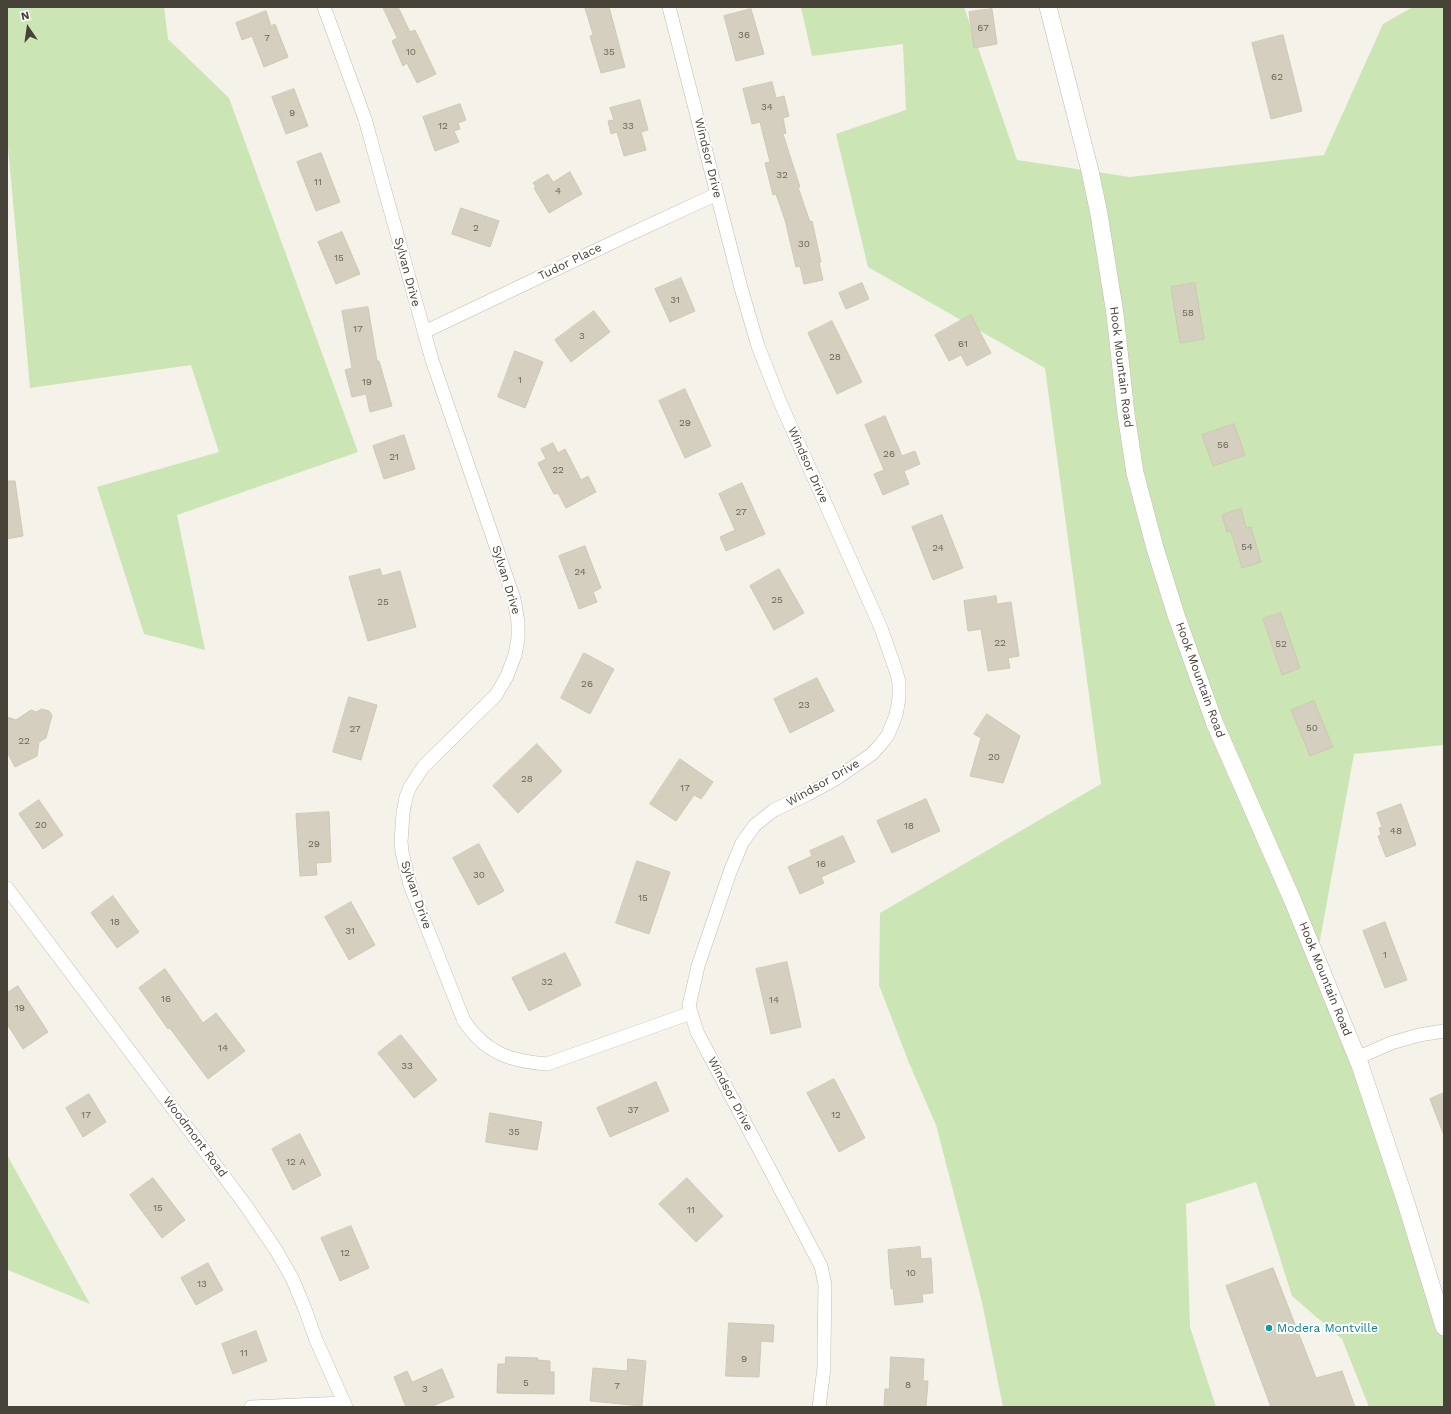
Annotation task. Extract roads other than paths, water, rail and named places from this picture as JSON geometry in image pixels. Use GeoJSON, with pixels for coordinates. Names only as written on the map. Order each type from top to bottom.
{"type":"FeatureCollection","features":[{"type":"Feature","properties":{"kind":"street","name":"Sylvan Drive"},"geometry":{"type":"LineString","coordinates":[[324,7],[365,119],[424,332],[514,599],[518,622],[518,638],[515,655],[507,676],[496,696],[422,767],[410,787],[403,812],[401,842],[410,885],[464,1021],[478,1038],[491,1049],[505,1057],[526,1062],[547,1064],[691,1013]]}},
{"type":"Feature","properties":{"kind":"street","name":"Windsor Drive"},"geometry":{"type":"LineString","coordinates":[[669,7],[741,288],[758,346],[780,402],[881,628],[896,671],[898,682],[899,698],[893,726],[885,740],[872,754],[837,778],[774,810],[755,825],[742,843],[730,872],[698,966],[689,1006],[697,1032],[821,1266],[825,1285],[824,1368],[819,1407]]}},
{"type":"Feature","properties":{"kind":"street","name":"Hook Mountain Road"},"geometry":{"type":"LineString","coordinates":[[1048,7],[1100,214],[1115,314],[1126,414],[1135,472],[1155,548],[1176,615],[1215,724],[1292,900],[1357,1058],[1406,1203],[1444,1326]]}},
{"type":"Feature","properties":{"kind":"street","name":"Tudor Place"},"geometry":{"type":"LineString","coordinates":[[424,332],[717,194]]}},
{"type":"Feature","properties":{"kind":"street","name":"Woodmont Road"},"geometry":{"type":"LineString","coordinates":[[7,888],[244,1203],[276,1250],[292,1278],[316,1340],[345,1405]]}},
{"type":"Feature","properties":{"kind":"street"},"geometry":{"type":"LineString","coordinates":[[1357,1058],[1390,1043],[1419,1035],[1444,1031]]}},
{"type":"Feature","properties":{"kind":"street"},"geometry":{"type":"LineString","coordinates":[[251,1407],[345,1405]]}},
{"type":"Feature","properties":{"kind":"place","name":"Modera Montville"},"geometry":{"type":"Point","coordinates":[1269,1328]}}]}
